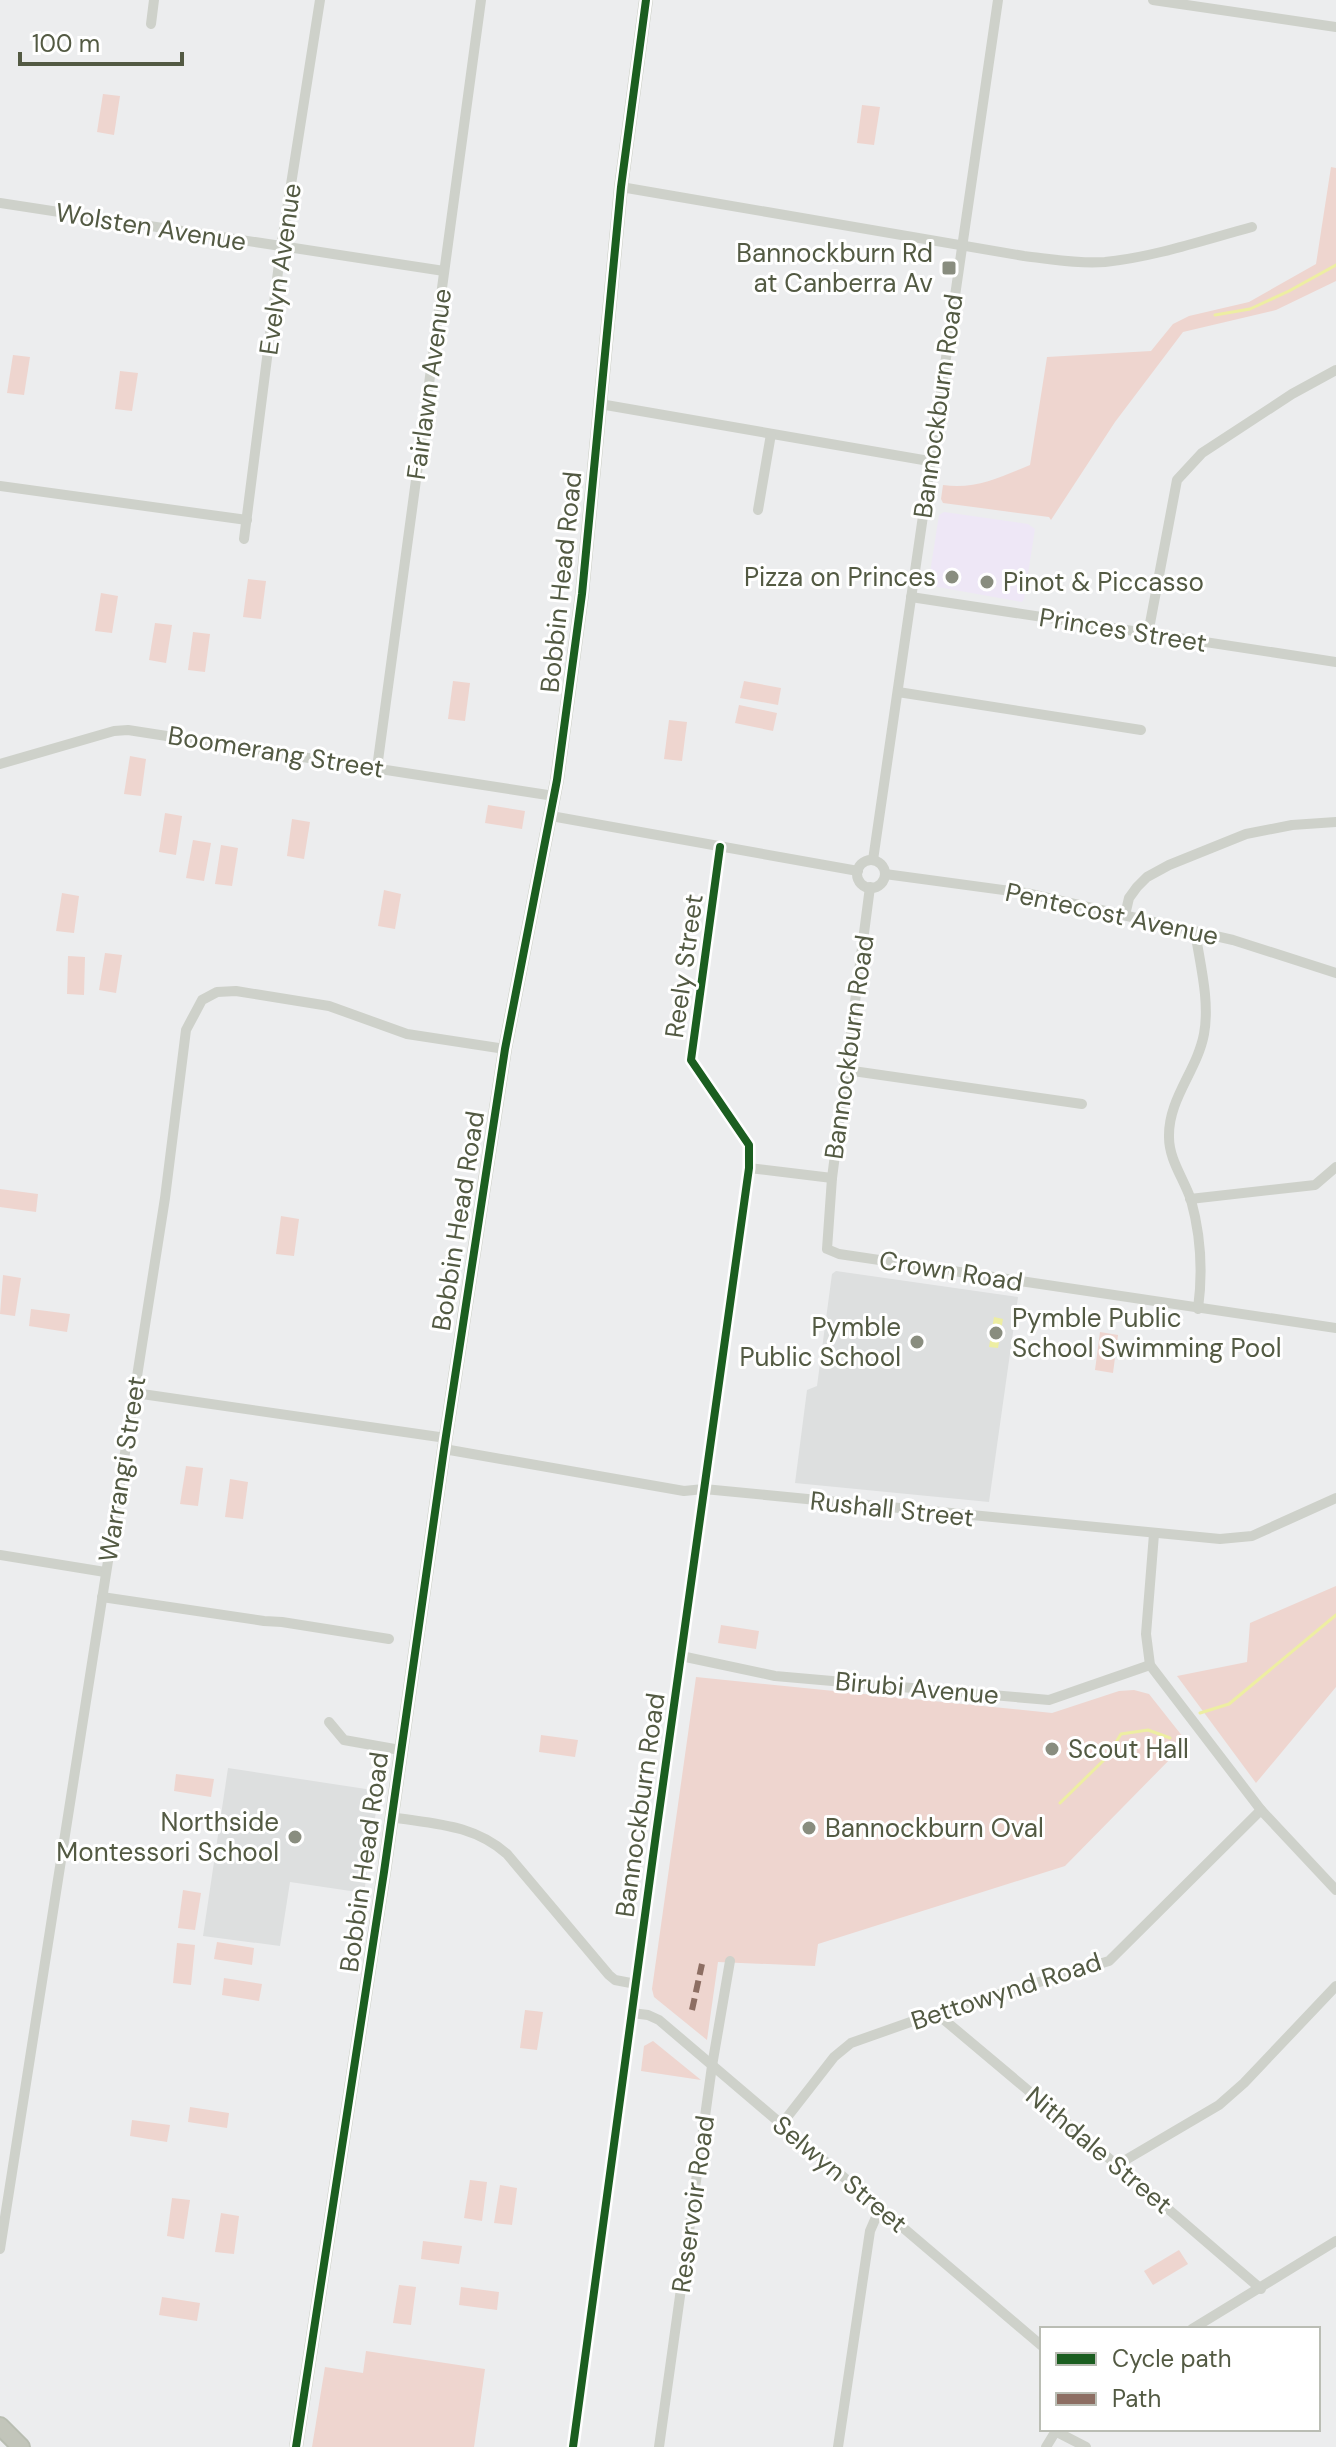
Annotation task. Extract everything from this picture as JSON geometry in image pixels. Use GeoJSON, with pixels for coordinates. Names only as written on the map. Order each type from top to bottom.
{"type":"FeatureCollection","features":[{"type":"Feature","properties":{"kind":"highway"},"geometry":{"type":"LineString","coordinates":[[0,2426],[21,2447]]}},
{"type":"Feature","properties":{"kind":"main road","name":"Bobbin Head Road"},"geometry":{"type":"LineString","coordinates":[[296,2447],[505,1049],[554,796],[582,594],[621,187],[646,0]]}},
{"type":"Feature","properties":{"kind":"street"},"geometry":{"type":"LineString","coordinates":[[151,24],[154,0]]}},
{"type":"Feature","properties":{"kind":"street","name":"Evelyn Avenue"},"geometry":{"type":"LineString","coordinates":[[244,539],[281,248],[320,0]]}},
{"type":"Feature","properties":{"kind":"street","name":"Fairlawn Avenue"},"geometry":{"type":"LineString","coordinates":[[377,768],[481,0]]}},
{"type":"Feature","properties":{"kind":"street","name":"Bannockburn Road"},"geometry":{"type":"LineString","coordinates":[[873,860],[998,0]]}},
{"type":"Feature","properties":{"kind":"street"},"geometry":{"type":"LineString","coordinates":[[1153,0],[1336,27]]}},
{"type":"Feature","properties":{"kind":"street"},"geometry":{"type":"LineString","coordinates":[[621,187],[1077,262],[1105,262],[1133,257],[1252,227]]}},
{"type":"Feature","properties":{"kind":"street","name":"Wolsten Avenue"},"geometry":{"type":"LineString","coordinates":[[0,203],[444,271]]}},
{"type":"Feature","properties":{"kind":"street"},"geometry":{"type":"LineString","coordinates":[[1148,634],[1177,480],[1202,453],[1292,394],[1336,370]]}},
{"type":"Feature","properties":{"kind":"street"},"geometry":{"type":"LineString","coordinates":[[600,404],[929,461]]}},
{"type":"Feature","properties":{"kind":"street"},"geometry":{"type":"LineString","coordinates":[[758,510],[771,434]]}},
{"type":"Feature","properties":{"kind":"street"},"geometry":{"type":"LineString","coordinates":[[0,486],[247,520]]}},
{"type":"Feature","properties":{"kind":"street","name":"Princes Street"},"geometry":{"type":"LineString","coordinates":[[911,597],[1336,662]]}},
{"type":"Feature","properties":{"kind":"street"},"geometry":{"type":"LineString","coordinates":[[898,692],[1141,730]]}},
{"type":"Feature","properties":{"kind":"street","name":"Boomerang Street"},"geometry":{"type":"LineString","coordinates":[[0,764],[114,731],[128,730],[554,796]]}},
{"type":"Feature","properties":{"kind":"street"},"geometry":{"type":"LineString","coordinates":[[551,816],[858,871]]}},
{"type":"Feature","properties":{"kind":"street"},"geometry":{"type":"LineString","coordinates":[[1125,915],[1129,898],[1137,887],[1147,877],[1169,865],[1246,834],[1292,825],[1336,822]]}},
{"type":"Feature","properties":{"kind":"street","name":"Reely Street"},"geometry":{"type":"LineString","coordinates":[[720,847],[691,1060],[749,1145],[749,1168]]}},
{"type":"Feature","properties":{"kind":"street"},"geometry":{"type":"LineString","coordinates":[[873,860],[882,865],[885,874],[881,883],[870,887],[861,883],[858,871],[863,862],[873,860]]}},
{"type":"Feature","properties":{"kind":"street","name":"Pentecost Avenue"},"geometry":{"type":"LineString","coordinates":[[885,874],[1026,893],[1233,940],[1336,973]]}},
{"type":"Feature","properties":{"kind":"street","name":"Bannockburn Road"},"geometry":{"type":"LineString","coordinates":[[573,2447],[749,1168],[832,1178],[870,887]]}},
{"type":"Feature","properties":{"kind":"street"},"geometry":{"type":"LineString","coordinates":[[1195,931],[1206,1012],[1204,1034],[1198,1054],[1174,1103],[1169,1128],[1171,1154],[1190,1199],[1201,1253],[1198,1309]]}},
{"type":"Feature","properties":{"kind":"street","name":"Warrangi Street"},"geometry":{"type":"LineString","coordinates":[[0,2249],[165,1198],[186,1030],[202,1000],[217,992],[236,991],[329,1006],[407,1034],[505,1049]]}},
{"type":"Feature","properties":{"kind":"street"},"geometry":{"type":"LineString","coordinates":[[846,1070],[1082,1104]]}},
{"type":"Feature","properties":{"kind":"street"},"geometry":{"type":"LineString","coordinates":[[1190,1199],[1315,1185],[1336,1167]]}},
{"type":"Feature","properties":{"kind":"street","name":"Crown Road"},"geometry":{"type":"LineString","coordinates":[[832,1178],[827,1249],[839,1254],[1336,1328]]}},
{"type":"Feature","properties":{"kind":"street","name":"Rushall Street"},"geometry":{"type":"LineString","coordinates":[[135,1393],[445,1443],[684,1491],[704,1489],[1154,1534],[1220,1539],[1252,1536],[1336,1498]]}},
{"type":"Feature","properties":{"kind":"street"},"geometry":{"type":"LineString","coordinates":[[1154,1534],[1146,1634],[1150,1665],[1261,1810],[1336,1890]]}},
{"type":"Feature","properties":{"kind":"street"},"geometry":{"type":"LineString","coordinates":[[0,1555],[105,1572]]}},
{"type":"Feature","properties":{"kind":"street"},"geometry":{"type":"LineString","coordinates":[[102,1597],[389,1639]]}},
{"type":"Feature","properties":{"kind":"street","name":"Birubi Avenue"},"geometry":{"type":"LineString","coordinates":[[681,1656],[775,1676],[1049,1700],[1150,1665]]}},
{"type":"Feature","properties":{"kind":"street"},"geometry":{"type":"LineString","coordinates":[[329,1722],[344,1740],[400,1750]]}},
{"type":"Feature","properties":{"kind":"street","name":"Bettowynd Road"},"geometry":{"type":"LineString","coordinates":[[781,2125],[842,2048],[860,2039],[1109,1961],[1261,1810]]}},
{"type":"Feature","properties":{"kind":"street"},"geometry":{"type":"LineString","coordinates":[[391,1817],[466,1830],[495,1843],[609,1975],[615,1980],[636,1984]]}},
{"type":"Feature","properties":{"kind":"street","name":"Reservoir Road"},"geometry":{"type":"LineString","coordinates":[[659,2447],[712,2066],[730,1961]]}},
{"type":"Feature","properties":{"kind":"street"},"geometry":{"type":"LineString","coordinates":[[1117,2165],[1219,2105],[1244,2083],[1336,1986]]}},
{"type":"Feature","properties":{"kind":"street","name":"Selwyn Street"},"geometry":{"type":"LineString","coordinates":[[632,2013],[659,2020],[1040,2344]]}},
{"type":"Feature","properties":{"kind":"street","name":"Nithdale Street"},"geometry":{"type":"LineString","coordinates":[[936,2013],[1261,2289]]}},
{"type":"Feature","properties":{"kind":"street"},"geometry":{"type":"LineString","coordinates":[[838,2447],[870,2231],[880,2208]]}},
{"type":"Feature","properties":{"kind":"street"},"geometry":{"type":"LineString","coordinates":[[1195,2327],[1336,2241]]}},
{"type":"Feature","properties":{"kind":"street"},"geometry":{"type":"LineString","coordinates":[[1058,2431],[1086,2447]]}},
{"type":"Feature","properties":{"kind":"shaded area"},"geometry":{"type":"Polygon","coordinates":[[[103,94],[120,96],[114,135],[97,132],[103,94]]]}},
{"type":"Feature","properties":{"kind":"shaded area"},"geometry":{"type":"Polygon","coordinates":[[[862,105],[880,107],[874,145],[857,143],[862,105]]]}},
{"type":"Feature","properties":{"kind":"shaded area"},"geometry":{"type":"Polygon","coordinates":[[[1331,167],[1336,168],[1336,281],[1276,310],[1183,332],[1115,422],[1051,520],[1049,517],[943,503],[943,485],[977,484],[1030,465],[1047,357],[1151,351],[1173,324],[1189,316],[1249,302],[1316,264],[1331,167]]]}},
{"type":"Feature","properties":{"kind":"shaded area"},"geometry":{"type":"Polygon","coordinates":[[[13,355],[30,357],[24,395],[7,393],[13,355]]]}},
{"type":"Feature","properties":{"kind":"shaded area"},"geometry":{"type":"Polygon","coordinates":[[[120,371],[138,373],[132,411],[115,409],[120,371]]]}},
{"type":"Feature","properties":{"kind":"shaded area"},"geometry":{"type":"Polygon","coordinates":[[[944,512],[1028,524],[1035,529],[1022,602],[932,586],[929,579],[939,515],[944,512]]]}},
{"type":"Feature","properties":{"kind":"shaded area"},"geometry":{"type":"Polygon","coordinates":[[[248,579],[266,581],[261,619],[243,617],[248,579]]]}},
{"type":"Feature","properties":{"kind":"shaded area"},"geometry":{"type":"Polygon","coordinates":[[[101,593],[118,596],[112,633],[95,631],[101,593]]]}},
{"type":"Feature","properties":{"kind":"shaded area"},"geometry":{"type":"Polygon","coordinates":[[[155,623],[172,625],[166,663],[149,660],[155,623]]]}},
{"type":"Feature","properties":{"kind":"shaded area"},"geometry":{"type":"Polygon","coordinates":[[[193,632],[210,634],[205,672],[188,670],[193,632]]]}},
{"type":"Feature","properties":{"kind":"shaded area"},"geometry":{"type":"Polygon","coordinates":[[[453,681],[470,683],[465,721],[448,719],[453,681]]]}},
{"type":"Feature","properties":{"kind":"shaded area"},"geometry":{"type":"Polygon","coordinates":[[[744,681],[781,688],[778,705],[740,698],[744,681]]]}},
{"type":"Feature","properties":{"kind":"shaded area"},"geometry":{"type":"Polygon","coordinates":[[[739,705],[777,713],[773,731],[735,723],[739,705]]]}},
{"type":"Feature","properties":{"kind":"shaded area"},"geometry":{"type":"Polygon","coordinates":[[[669,720],[687,722],[682,761],[664,759],[669,720]]]}},
{"type":"Feature","properties":{"kind":"shaded area"},"geometry":{"type":"Polygon","coordinates":[[[130,756],[146,759],[141,796],[124,794],[130,756]]]}},
{"type":"Feature","properties":{"kind":"shaded area"},"geometry":{"type":"Polygon","coordinates":[[[488,805],[525,811],[522,829],[485,823],[488,805]]]}},
{"type":"Feature","properties":{"kind":"shaded area"},"geometry":{"type":"Polygon","coordinates":[[[165,813],[182,816],[176,855],[159,852],[165,813]]]}},
{"type":"Feature","properties":{"kind":"shaded area"},"geometry":{"type":"Polygon","coordinates":[[[292,819],[310,822],[304,859],[287,856],[292,819]]]}},
{"type":"Feature","properties":{"kind":"shaded area"},"geometry":{"type":"Polygon","coordinates":[[[193,840],[211,843],[204,881],[186,878],[193,840]]]}},
{"type":"Feature","properties":{"kind":"shaded area"},"geometry":{"type":"Polygon","coordinates":[[[221,845],[238,848],[232,886],[215,884],[221,845]]]}},
{"type":"Feature","properties":{"kind":"shaded area"},"geometry":{"type":"Polygon","coordinates":[[[384,890],[401,894],[395,929],[378,926],[384,890]]]}},
{"type":"Feature","properties":{"kind":"shaded area"},"geometry":{"type":"Polygon","coordinates":[[[62,893],[79,896],[74,933],[56,931],[62,893]]]}},
{"type":"Feature","properties":{"kind":"shaded area"},"geometry":{"type":"Polygon","coordinates":[[[105,953],[122,955],[116,993],[99,990],[105,953]]]}},
{"type":"Feature","properties":{"kind":"shaded area"},"geometry":{"type":"Polygon","coordinates":[[[68,956],[85,957],[84,995],[67,994],[68,956]]]}},
{"type":"Feature","properties":{"kind":"shaded area"},"geometry":{"type":"Polygon","coordinates":[[[0,1189],[38,1194],[36,1212],[0,1207],[0,1189]]]}},
{"type":"Feature","properties":{"kind":"shaded area"},"geometry":{"type":"Polygon","coordinates":[[[281,1216],[299,1219],[294,1256],[276,1254],[281,1216]]]}},
{"type":"Feature","properties":{"kind":"shaded area","name":"Pymble Public School"},"geometry":{"type":"Polygon","coordinates":[[[836,1271],[1018,1297],[989,1502],[795,1483],[807,1390],[817,1386],[832,1274],[836,1271]]]}},
{"type":"Feature","properties":{"kind":"shaded area"},"geometry":{"type":"Polygon","coordinates":[[[3,1275],[21,1278],[15,1316],[0,1314],[3,1275]]]}},
{"type":"Feature","properties":{"kind":"shaded area"},"geometry":{"type":"Polygon","coordinates":[[[31,1309],[70,1314],[67,1332],[29,1326],[31,1309]]]}},
{"type":"Feature","properties":{"kind":"shaded area","name":"Pymble Public School Swimming Pool"},"geometry":{"type":"Polygon","coordinates":[[[994,1317],[1003,1319],[998,1348],[989,1347],[994,1317]]]}},
{"type":"Feature","properties":{"kind":"shaded area"},"geometry":{"type":"Polygon","coordinates":[[[1100,1332],[1118,1335],[1113,1373],[1095,1370],[1100,1332]]]}},
{"type":"Feature","properties":{"kind":"shaded area"},"geometry":{"type":"Polygon","coordinates":[[[186,1466],[203,1468],[198,1506],[180,1504],[186,1466]]]}},
{"type":"Feature","properties":{"kind":"shaded area"},"geometry":{"type":"Polygon","coordinates":[[[230,1479],[248,1482],[243,1519],[225,1517],[230,1479]]]}},
{"type":"Feature","properties":{"kind":"shaded area"},"geometry":{"type":"Polygon","coordinates":[[[1336,1586],[1336,1687],[1256,1783],[1177,1676],[1247,1662],[1250,1623],[1336,1586]]]}},
{"type":"Feature","properties":{"kind":"shaded area"},"geometry":{"type":"Polygon","coordinates":[[[721,1625],[759,1631],[756,1649],[718,1643],[721,1625]]]}},
{"type":"Feature","properties":{"kind":"shaded area","name":"Bannockburn Oval"},"geometry":{"type":"Polygon","coordinates":[[[696,1677],[1052,1713],[1119,1691],[1134,1690],[1149,1694],[1183,1737],[1179,1750],[1065,1866],[818,1944],[815,1966],[718,1962],[707,2040],[654,1997],[652,1989],[696,1677]]]}},
{"type":"Feature","properties":{"kind":"shaded area"},"geometry":{"type":"Polygon","coordinates":[[[541,1735],[578,1740],[575,1757],[539,1752],[541,1735]]]}},
{"type":"Feature","properties":{"kind":"shaded area","name":"Northside Montessori School"},"geometry":{"type":"Polygon","coordinates":[[[228,1768],[379,1791],[364,1893],[290,1882],[280,1946],[203,1936],[228,1768]]]}},
{"type":"Feature","properties":{"kind":"shaded area"},"geometry":{"type":"Polygon","coordinates":[[[176,1774],[214,1779],[211,1797],[174,1791],[176,1774]]]}},
{"type":"Feature","properties":{"kind":"shaded area"},"geometry":{"type":"Polygon","coordinates":[[[183,1890],[201,1893],[195,1930],[178,1928],[183,1890]]]}},
{"type":"Feature","properties":{"kind":"shaded area"},"geometry":{"type":"Polygon","coordinates":[[[217,1942],[254,1948],[252,1965],[214,1959],[217,1942]]]}},
{"type":"Feature","properties":{"kind":"shaded area"},"geometry":{"type":"Polygon","coordinates":[[[177,1943],[195,1945],[191,1985],[173,1983],[177,1943]]]}},
{"type":"Feature","properties":{"kind":"shaded area"},"geometry":{"type":"Polygon","coordinates":[[[224,1978],[262,1984],[259,2001],[222,1995],[224,1978]]]}},
{"type":"Feature","properties":{"kind":"shaded area"},"geometry":{"type":"Polygon","coordinates":[[[525,2010],[543,2012],[537,2050],[520,2048],[525,2010]]]}},
{"type":"Feature","properties":{"kind":"shaded area"},"geometry":{"type":"Polygon","coordinates":[[[653,2041],[701,2080],[641,2071],[644,2046],[653,2041]]]}},
{"type":"Feature","properties":{"kind":"shaded area"},"geometry":{"type":"Polygon","coordinates":[[[190,2107],[229,2113],[227,2128],[188,2122],[190,2107]]]}},
{"type":"Feature","properties":{"kind":"shaded area"},"geometry":{"type":"Polygon","coordinates":[[[132,2120],[170,2125],[167,2142],[130,2136],[132,2120]]]}},
{"type":"Feature","properties":{"kind":"shaded area"},"geometry":{"type":"Polygon","coordinates":[[[470,2180],[487,2182],[482,2221],[464,2218],[470,2180]]]}},
{"type":"Feature","properties":{"kind":"shaded area"},"geometry":{"type":"Polygon","coordinates":[[[500,2185],[517,2188],[512,2225],[494,2223],[500,2185]]]}},
{"type":"Feature","properties":{"kind":"shaded area"},"geometry":{"type":"Polygon","coordinates":[[[172,2198],[190,2200],[184,2239],[167,2236],[172,2198]]]}},
{"type":"Feature","properties":{"kind":"shaded area"},"geometry":{"type":"Polygon","coordinates":[[[221,2213],[239,2216],[234,2254],[215,2252],[221,2213]]]}},
{"type":"Feature","properties":{"kind":"shaded area"},"geometry":{"type":"Polygon","coordinates":[[[423,2241],[462,2246],[459,2264],[421,2259],[423,2241]]]}},
{"type":"Feature","properties":{"kind":"shaded area"},"geometry":{"type":"Polygon","coordinates":[[[1179,2250],[1188,2264],[1153,2285],[1144,2271],[1179,2250]]]}},
{"type":"Feature","properties":{"kind":"shaded area"},"geometry":{"type":"Polygon","coordinates":[[[399,2285],[416,2287],[411,2325],[393,2323],[399,2285]]]}},
{"type":"Feature","properties":{"kind":"shaded area"},"geometry":{"type":"Polygon","coordinates":[[[461,2287],[499,2292],[497,2310],[459,2305],[461,2287]]]}},
{"type":"Feature","properties":{"kind":"shaded area"},"geometry":{"type":"Polygon","coordinates":[[[162,2297],[200,2303],[197,2321],[159,2315],[162,2297]]]}},
{"type":"Feature","properties":{"kind":"shaded area"},"geometry":{"type":"Polygon","coordinates":[[[366,2351],[485,2369],[474,2447],[312,2447],[325,2367],[363,2373],[366,2351]]]}},
{"type":"Feature","properties":{"kind":"waterway"},"geometry":{"type":"LineString","coordinates":[[1215,315],[1250,309],[1336,265]]}},
{"type":"Feature","properties":{"kind":"waterway"},"geometry":{"type":"LineString","coordinates":[[1200,1713],[1229,1704],[1336,1615]]}},
{"type":"Feature","properties":{"kind":"waterway"},"geometry":{"type":"LineString","coordinates":[[1060,1803],[1107,1757],[1121,1734],[1148,1730],[1170,1738]]}},
{"type":"Feature","properties":{"kind":"marked path"},"geometry":{"type":"LineString","coordinates":[[692,2010],[702,1964]]}},
{"type":"Feature","properties":{"kind":"cycle path"},"geometry":{"type":"LineString","coordinates":[[296,2447],[505,1049],[557,780],[582,594],[621,187],[646,0]]}},
{"type":"Feature","properties":{"kind":"cycle path"},"geometry":{"type":"LineString","coordinates":[[573,2447],[749,1168],[749,1145],[691,1060],[720,847]]}},
{"type":"Feature","properties":{"kind":"place","name":"Bannockburn Rd at Canberra Av"},"geometry":{"type":"Point","coordinates":[949,268]}},
{"type":"Feature","properties":{"kind":"place","name":"Pizza on Princes"},"geometry":{"type":"Point","coordinates":[952,577]}},
{"type":"Feature","properties":{"kind":"place","name":"Pinot & Piccasso"},"geometry":{"type":"Point","coordinates":[987,582]}},
{"type":"Feature","properties":{"kind":"place","name":"Pymble Public School Swimming Pool"},"geometry":{"type":"Point","coordinates":[996,1333]}},
{"type":"Feature","properties":{"kind":"place","name":"Pymble Public School"},"geometry":{"type":"Point","coordinates":[917,1342]}},
{"type":"Feature","properties":{"kind":"place","name":"Scout Hall"},"geometry":{"type":"Point","coordinates":[1052,1749]}},
{"type":"Feature","properties":{"kind":"place","name":"Bannockburn Oval"},"geometry":{"type":"Point","coordinates":[809,1828]}},
{"type":"Feature","properties":{"kind":"place","name":"Northside Montessori School"},"geometry":{"type":"Point","coordinates":[295,1837]}}]}
